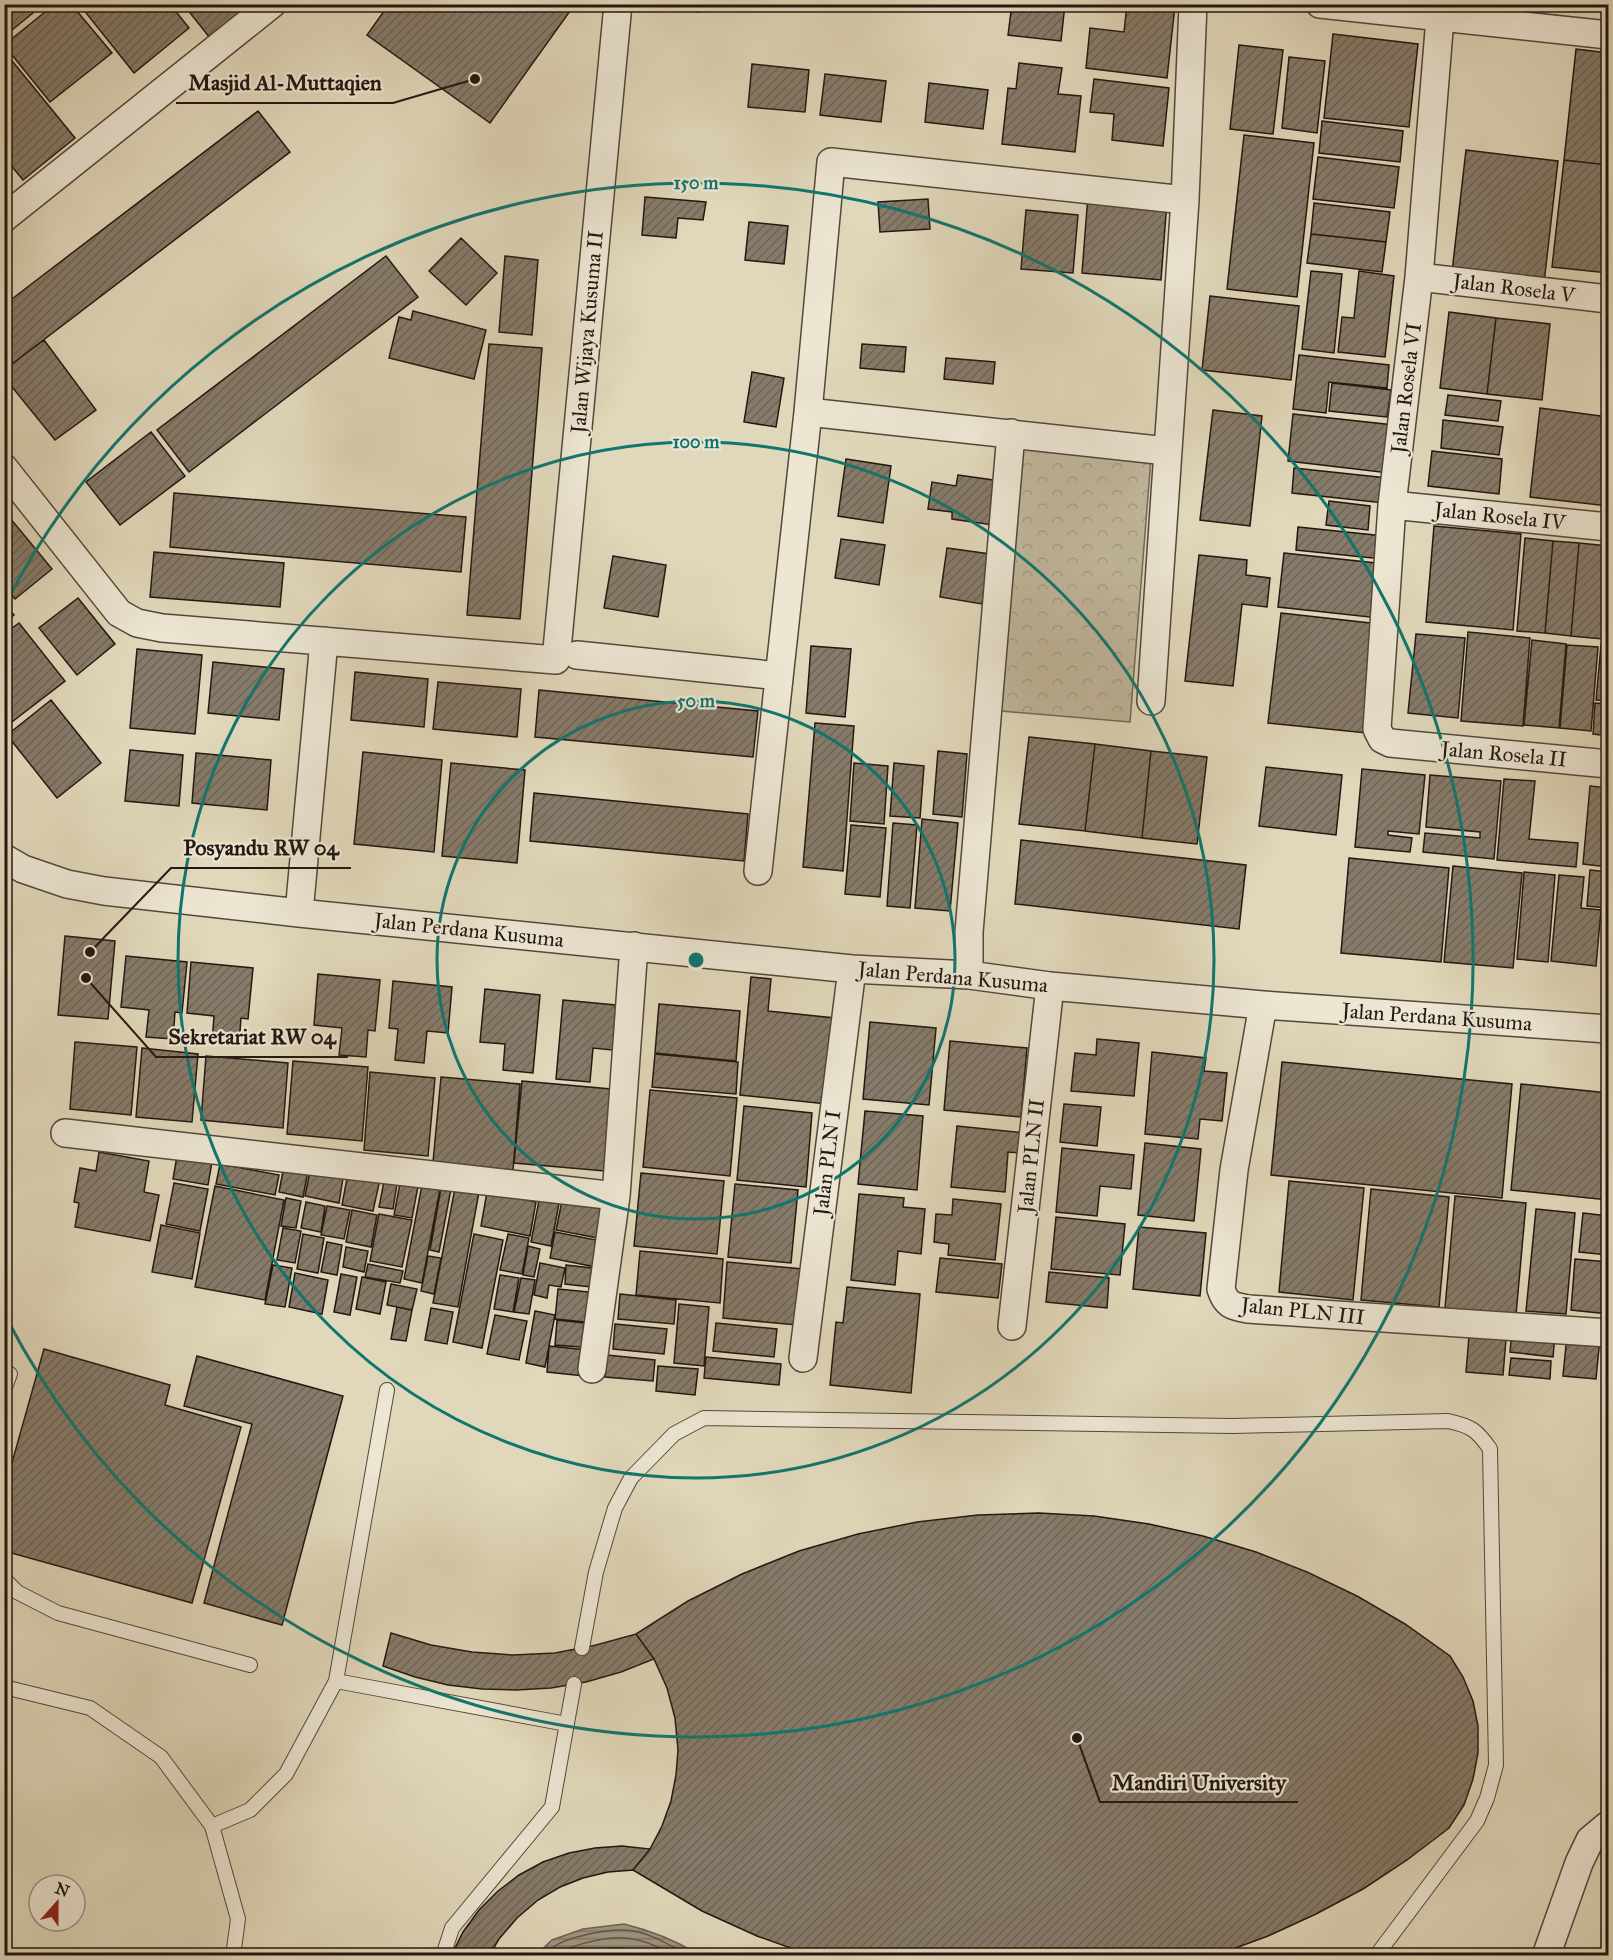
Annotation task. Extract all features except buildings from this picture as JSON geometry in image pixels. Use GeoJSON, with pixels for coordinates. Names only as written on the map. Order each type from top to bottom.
{"type":"FeatureCollection","features":[{"type":"Feature","properties":{"kind":"street"},"geometry":{"type":"LineString","coordinates":[[4,218],[272,4]]}},
{"type":"Feature","properties":{"kind":"street","name":"Jalan Wijaya Kusuma II"},"geometry":{"type":"LineString","coordinates":[[566,657],[618,4]]}},
{"type":"Feature","properties":{"kind":"street"},"geometry":{"type":"LineString","coordinates":[[1151,701],[1185,200],[1193,4]]}},
{"type":"Feature","properties":{"kind":"street"},"geometry":{"type":"LineString","coordinates":[[1320,4],[1608,35]]}},
{"type":"Feature","properties":{"kind":"street","name":"Jalan Rosela VI"},"geometry":{"type":"LineString","coordinates":[[1399,744],[1382,739],[1377,729],[1392,505],[1419,277],[1440,18]]}},
{"type":"Feature","properties":{"kind":"street"},"geometry":{"type":"LineString","coordinates":[[758,871],[808,412],[831,162],[1185,200]]}},
{"type":"Feature","properties":{"kind":"street","name":"Jalan Rosela V"},"geometry":{"type":"LineString","coordinates":[[1419,277],[1608,299]]}},
{"type":"Feature","properties":{"kind":"street"},"geometry":{"type":"LineString","coordinates":[[808,412],[1167,451]]}},
{"type":"Feature","properties":{"kind":"street"},"geometry":{"type":"LineString","coordinates":[[969,975],[970,921],[1011,433]]}},
{"type":"Feature","properties":{"kind":"street"},"geometry":{"type":"LineString","coordinates":[[4,468],[119,613],[137,623],[162,628],[566,657],[779,676]]}},
{"type":"Feature","properties":{"kind":"street","name":"Jalan Rosela IV"},"geometry":{"type":"LineString","coordinates":[[1392,505],[1608,527]]}},
{"type":"Feature","properties":{"kind":"street"},"geometry":{"type":"LineString","coordinates":[[299,913],[324,640]]}},
{"type":"Feature","properties":{"kind":"street","name":"Jalan Rosela II"},"geometry":{"type":"LineString","coordinates":[[1399,744],[1608,764]]}},
{"type":"Feature","properties":{"kind":"street","name":"Jalan Perdana Kusuma"},"geometry":{"type":"LineString","coordinates":[[4,858],[23,869],[67,884],[104,891],[299,913],[852,969],[969,975],[1050,986],[1263,1005],[1608,1029]]}},
{"type":"Feature","properties":{"kind":"street"},"geometry":{"type":"LineString","coordinates":[[592,1369],[616,1196],[634,946]]}},
{"type":"Feature","properties":{"kind":"street","name":"Jalan PLN I"},"geometry":{"type":"LineString","coordinates":[[803,1358],[852,969]]}},
{"type":"Feature","properties":{"kind":"street","name":"Jalan PLN II"},"geometry":{"type":"LineString","coordinates":[[1012,1326],[1050,986]]}},
{"type":"Feature","properties":{"kind":"street","name":"Jalan PLN III"},"geometry":{"type":"LineString","coordinates":[[1263,1005],[1234,1170],[1221,1288],[1224,1300],[1235,1307],[1248,1309],[1608,1333]]}},
{"type":"Feature","properties":{"kind":"street"},"geometry":{"type":"LineString","coordinates":[[65,1133],[616,1196]]}},
{"type":"Feature","properties":{"kind":"street"},"geometry":{"type":"LineString","coordinates":[[1546,1956],[1579,1863],[1590,1840],[1608,1825]]}},
{"type":"Feature","properties":{"kind":"lane"},"geometry":{"type":"LineString","coordinates":[[4,1390],[10,1374]]}},
{"type":"Feature","properties":{"kind":"lane"},"geometry":{"type":"LineString","coordinates":[[212,1826],[250,1810],[286,1774],[336,1681],[387,1390]]}},
{"type":"Feature","properties":{"kind":"lane"},"geometry":{"type":"LineString","coordinates":[[582,1648],[596,1572],[615,1508],[631,1478],[674,1434],[704,1419],[1233,1426],[1448,1421],[1467,1425],[1480,1435],[1490,1449],[1496,1765],[1487,1798],[1477,1821],[1376,1956]]}},
{"type":"Feature","properties":{"kind":"lane"},"geometry":{"type":"LineString","coordinates":[[4,1579],[17,1592],[58,1613],[250,1665]]}},
{"type":"Feature","properties":{"kind":"lane"},"geometry":{"type":"LineString","coordinates":[[336,1681],[567,1724]]}},
{"type":"Feature","properties":{"kind":"lane"},"geometry":{"type":"LineString","coordinates":[[443,1956],[452,1928],[552,1807],[574,1684]]}},
{"type":"Feature","properties":{"kind":"lane"},"geometry":{"type":"LineString","coordinates":[[4,1687],[90,1708],[161,1757],[212,1826],[238,1919],[233,1956]]}},
{"type":"Feature","properties":{"kind":"green space"},"geometry":{"type":"Polygon","coordinates":[[[1023,447],[1151,458],[1130,722],[1001,711],[1023,447]]]}},
{"type":"Feature","properties":{"kind":"water"},"geometry":{"type":"Polygon","coordinates":[[[624,1924],[664,1937],[700,1955],[536,1955],[552,1940],[583,1929],[624,1924]]]}},
{"type":"Feature","properties":{"kind":"place","name":"Masjid Al-Muttaqien"},"geometry":{"type":"Point","coordinates":[475,79]}},
{"type":"Feature","properties":{"kind":"place","name":"Posyandu RW 04"},"geometry":{"type":"Point","coordinates":[90,952]}},
{"type":"Feature","properties":{"kind":"place","name":"Sekretariat RW 04"},"geometry":{"type":"Point","coordinates":[86,978]}},
{"type":"Feature","properties":{"kind":"place","name":"Mandiri University"},"geometry":{"type":"Point","coordinates":[1077,1738]}}]}
